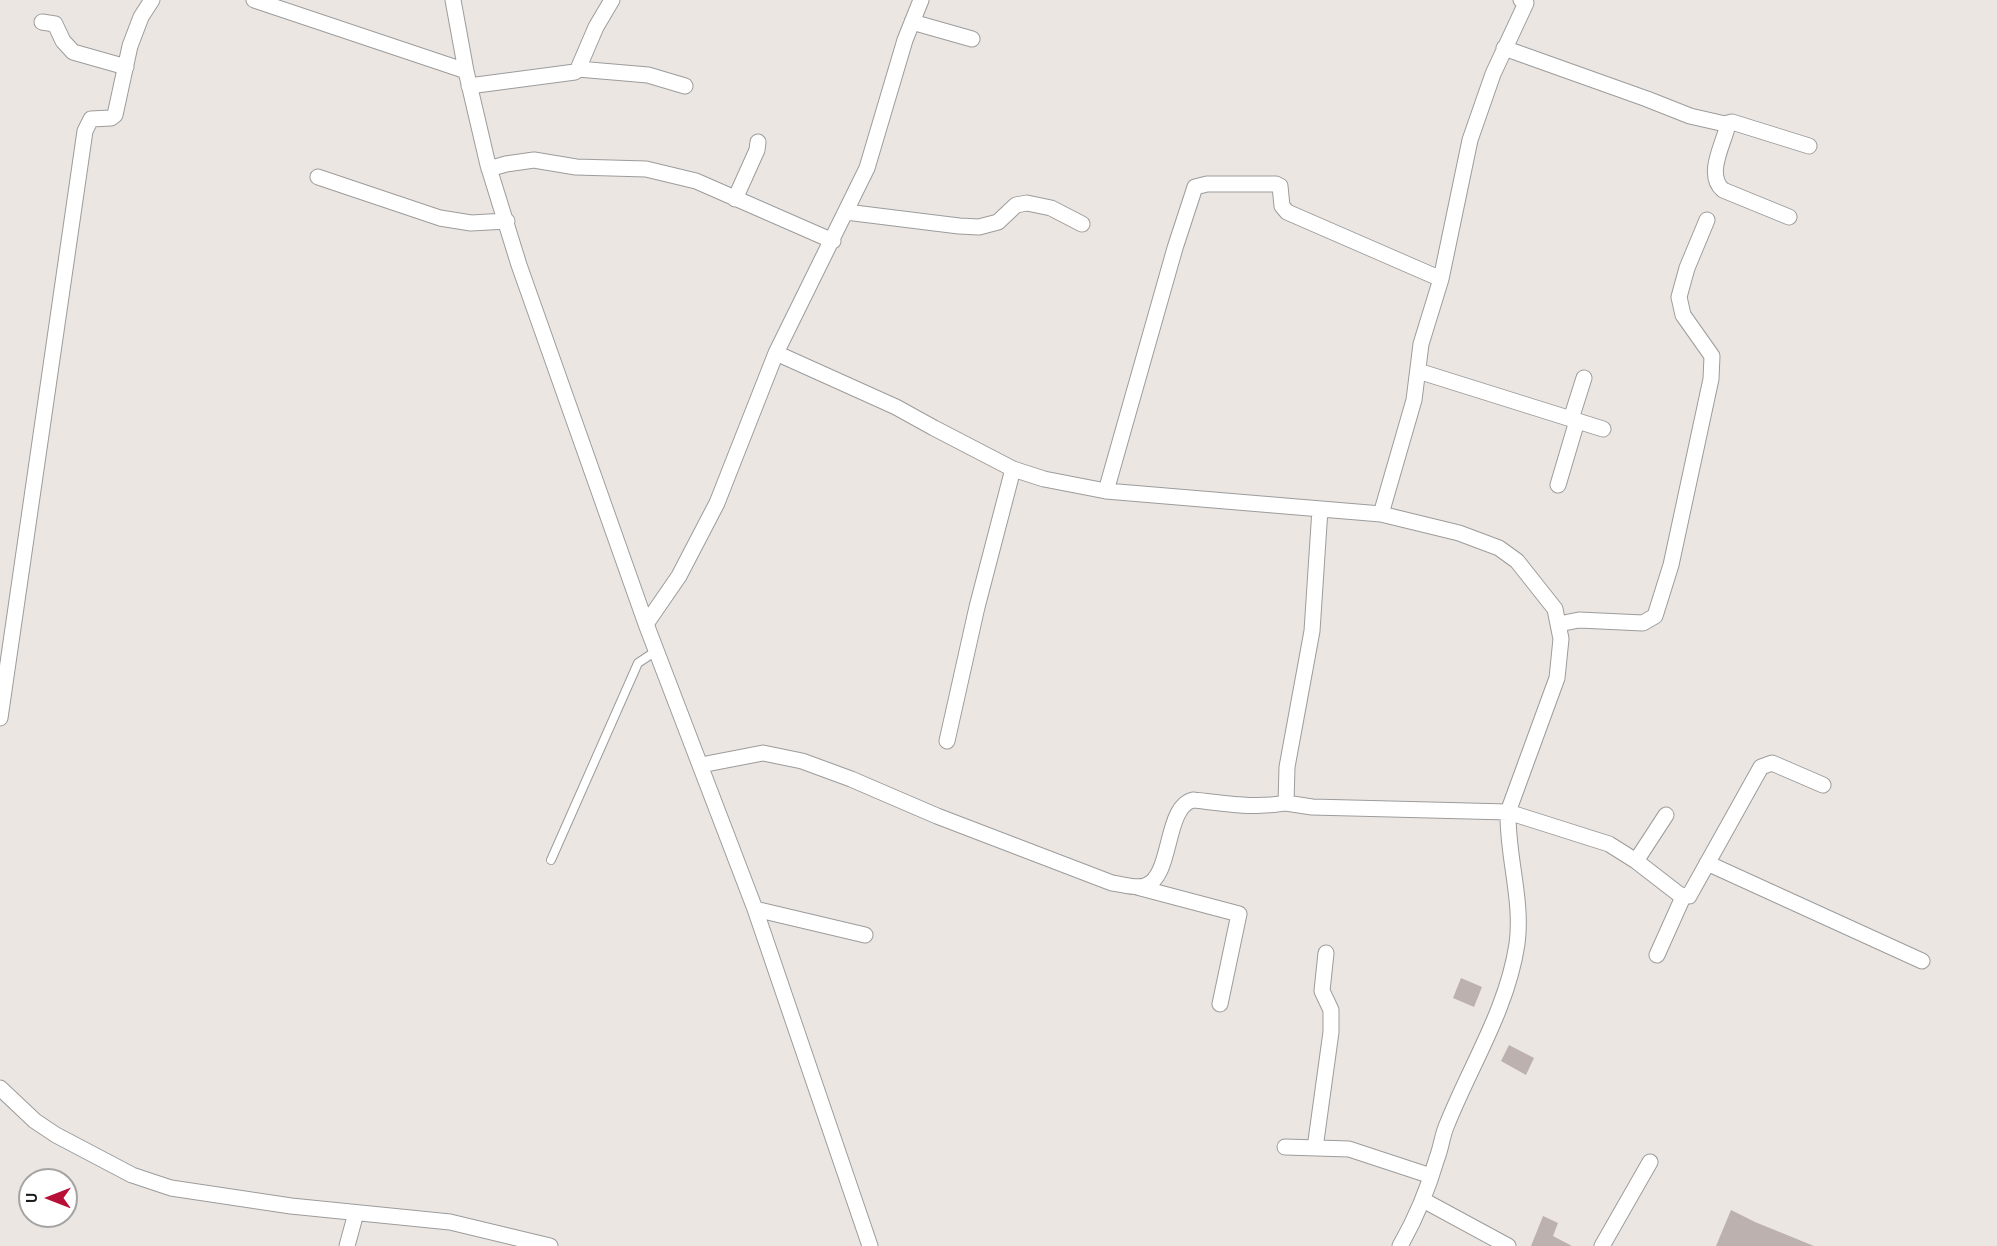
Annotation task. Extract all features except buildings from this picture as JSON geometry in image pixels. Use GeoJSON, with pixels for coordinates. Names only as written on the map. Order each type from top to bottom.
{"type":"FeatureCollection","features":[{"type":"Feature","properties":{"kind":"street"},"geometry":{"type":"LineString","coordinates":[[0,718],[85,131],[91,119],[111,118],[115,115],[134,36],[141,17],[152,0]]}},
{"type":"Feature","properties":{"kind":"street"},"geometry":{"type":"LineString","coordinates":[[254,0],[468,78],[572,73],[578,69],[596,27],[612,0]]}},
{"type":"Feature","properties":{"kind":"street"},"geometry":{"type":"LineString","coordinates":[[453,0],[489,169],[519,265],[646,624],[755,909],[870,1246]]}},
{"type":"Feature","properties":{"kind":"street"},"geometry":{"type":"LineString","coordinates":[[646,624],[679,576],[717,503],[776,353],[867,168],[905,40],[921,0]]}},
{"type":"Feature","properties":{"kind":"street"},"geometry":{"type":"LineString","coordinates":[[1381,514],[1414,400],[1421,344],[1441,279],[1470,140],[1493,74],[1525,1]]}},
{"type":"Feature","properties":{"kind":"street"},"geometry":{"type":"LineString","coordinates":[[42,22],[55,24],[63,40],[73,52],[126,67]]}},
{"type":"Feature","properties":{"kind":"street"},"geometry":{"type":"LineString","coordinates":[[912,22],[972,39]]}},
{"type":"Feature","properties":{"kind":"street"},"geometry":{"type":"LineString","coordinates":[[1504,48],[1690,116],[1725,124],[1732,122],[1809,146]]}},
{"type":"Feature","properties":{"kind":"street"},"geometry":{"type":"LineString","coordinates":[[578,69],[648,75],[685,86]]}},
{"type":"Feature","properties":{"kind":"street"},"geometry":{"type":"LineString","coordinates":[[1725,124],[1727,128],[1714,172],[1718,185],[1723,190],[1789,217]]}},
{"type":"Feature","properties":{"kind":"street"},"geometry":{"type":"LineString","coordinates":[[735,199],[757,150],[758,142]]}},
{"type":"Feature","properties":{"kind":"street"},"geometry":{"type":"LineString","coordinates":[[489,169],[534,160],[576,167],[646,169],[696,181],[833,241]]}},
{"type":"Feature","properties":{"kind":"street"},"geometry":{"type":"LineString","coordinates":[[318,177],[440,218],[471,223],[507,221]]}},
{"type":"Feature","properties":{"kind":"street"},"geometry":{"type":"LineString","coordinates":[[1106,491],[1172,258],[1195,188],[1207,184],[1276,184],[1282,190],[1282,206],[1287,212],[1441,279]]}},
{"type":"Feature","properties":{"kind":"street"},"geometry":{"type":"LineString","coordinates":[[846,212],[959,226],[979,226],[998,222],[1016,206],[1027,203],[1051,208],[1083,224]]}},
{"type":"Feature","properties":{"kind":"street"},"geometry":{"type":"LineString","coordinates":[[1559,624],[1580,620],[1644,623],[1655,616],[1671,565],[1712,379],[1713,361],[1710,351],[1694,333],[1683,315],[1679,297],[1687,268],[1707,220]]}},
{"type":"Feature","properties":{"kind":"street"},"geometry":{"type":"LineString","coordinates":[[776,353],[896,407],[1013,469],[1044,479],[1106,491],[1381,514],[1459,533],[1498,548],[1517,561],[1556,609],[1561,639],[1557,678],[1508,812],[1516,902],[1517,943],[1503,999],[1445,1130],[1423,1200],[1400,1246]]}},
{"type":"Feature","properties":{"kind":"street"},"geometry":{"type":"LineString","coordinates":[[1418,371],[1603,429]]}},
{"type":"Feature","properties":{"kind":"street"},"geometry":{"type":"LineString","coordinates":[[1558,485],[1584,378]]}},
{"type":"Feature","properties":{"kind":"street"},"geometry":{"type":"LineString","coordinates":[[947,741],[977,607],[1013,469]]}},
{"type":"Feature","properties":{"kind":"street"},"geometry":{"type":"LineString","coordinates":[[1286,803],[1287,767],[1312,631],[1320,509]]}},
{"type":"Feature","properties":{"kind":"street"},"geometry":{"type":"LineString","coordinates":[[701,765],[763,753],[802,761],[1112,883],[1137,887],[1239,914],[1220,1004]]}},
{"type":"Feature","properties":{"kind":"street"},"geometry":{"type":"LineString","coordinates":[[1137,887],[1152,882],[1164,860],[1175,821],[1182,806],[1193,800],[1249,806],[1272,806],[1286,803],[1312,807],[1508,812],[1609,844],[1636,861],[1683,897],[1689,896],[1761,767],[1772,763],[1823,785]]}},
{"type":"Feature","properties":{"kind":"street"},"geometry":{"type":"LineString","coordinates":[[1636,861],[1666,815]]}},
{"type":"Feature","properties":{"kind":"street"},"geometry":{"type":"LineString","coordinates":[[1707,864],[1922,961]]}},
{"type":"Feature","properties":{"kind":"street"},"geometry":{"type":"LineString","coordinates":[[1657,955],[1683,897]]}},
{"type":"Feature","properties":{"kind":"street"},"geometry":{"type":"LineString","coordinates":[[755,909],[865,935]]}},
{"type":"Feature","properties":{"kind":"street"},"geometry":{"type":"LineString","coordinates":[[1315,1148],[1331,1032],[1331,1010],[1322,991],[1326,953]]}},
{"type":"Feature","properties":{"kind":"street"},"geometry":{"type":"LineString","coordinates":[[0,1088],[35,1121],[56,1135],[132,1175],[171,1188],[291,1206],[450,1222],[550,1246]]}},
{"type":"Feature","properties":{"kind":"street"},"geometry":{"type":"LineString","coordinates":[[1285,1146],[1349,1149],[1431,1176]]}},
{"type":"Feature","properties":{"kind":"street"},"geometry":{"type":"LineString","coordinates":[[1602,1246],[1650,1162]]}},
{"type":"Feature","properties":{"kind":"street"},"geometry":{"type":"LineString","coordinates":[[1423,1200],[1508,1246]]}},
{"type":"Feature","properties":{"kind":"street"},"geometry":{"type":"LineString","coordinates":[[347,1246],[356,1213]]}},
{"type":"Feature","properties":{"kind":"lane"},"geometry":{"type":"LineString","coordinates":[[551,860],[638,663],[656,651]]}}]}
